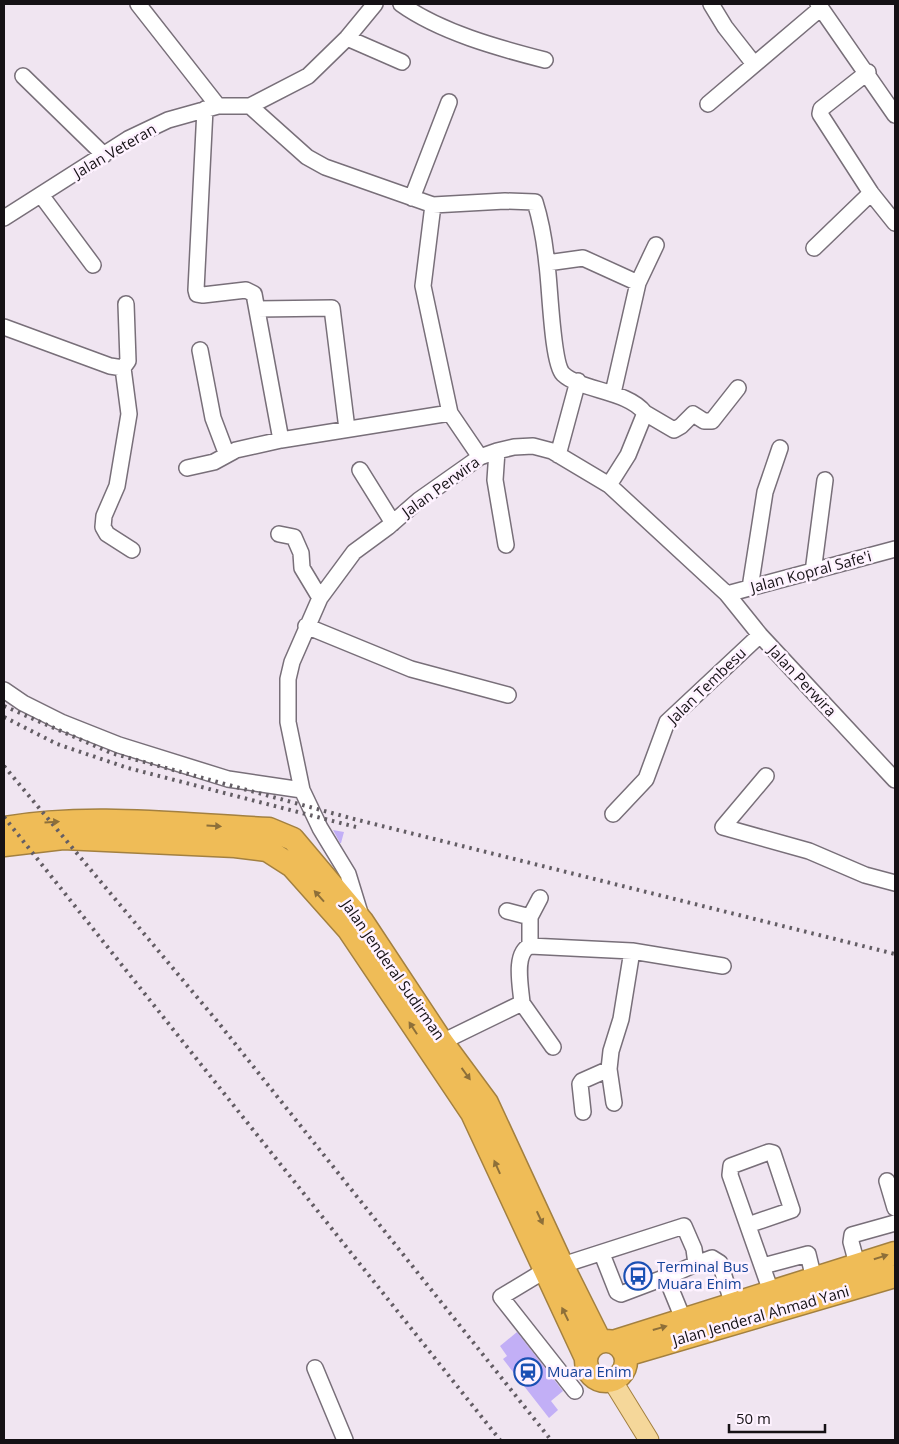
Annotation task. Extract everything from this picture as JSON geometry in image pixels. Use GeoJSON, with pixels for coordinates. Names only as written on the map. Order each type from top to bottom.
{"type":"FeatureCollection","features":[{"type":"Feature","properties":{"kind":"highway","name":"Jalan Jenderal Sudirman"},"geometry":{"type":"LineString","coordinates":[[4,828],[52,822],[96,821],[269,829],[293,839],[487,1103],[553,1268]]}},
{"type":"Feature","properties":{"kind":"highway","name":"Jalan Jenderal Sudirman"},"geometry":{"type":"LineString","coordinates":[[4,845],[63,838],[235,846],[267,850],[292,866],[355,925],[472,1113],[553,1268],[606,1349],[586,1365],[593,1376],[605,1381],[612,1380]]}},
{"type":"Feature","properties":{"kind":"highway","name":"Jalan Jenderal Ahmad Yani"},"geometry":{"type":"LineString","coordinates":[[606,1349],[733,1305],[775,1302],[814,1279],[895,1253]]}},
{"type":"Feature","properties":{"kind":"highway","name":"Jalan Jenderal Ahmad Yani"},"geometry":{"type":"LineString","coordinates":[[606,1349],[775,1302],[895,1276]]}},
{"type":"Feature","properties":{"kind":"highway"},"geometry":{"type":"LineString","coordinates":[[606,1349],[626,1366],[620,1375],[612,1380]]}},
{"type":"Feature","properties":{"kind":"main road"},"geometry":{"type":"LineString","coordinates":[[612,1380],[649,1440]]}},
{"type":"Feature","properties":{"kind":"street"},"geometry":{"type":"LineString","coordinates":[[138,4],[212,107],[196,290],[197,294],[203,295],[246,290],[254,294],[282,440]]}},
{"type":"Feature","properties":{"kind":"street","name":"Jalan Veteran"},"geometry":{"type":"LineString","coordinates":[[4,218],[128,139],[168,120],[212,107],[250,106],[308,76],[347,38],[375,4]]}},
{"type":"Feature","properties":{"kind":"street"},"geometry":{"type":"LineString","coordinates":[[401,4],[420,17],[490,46],[545,60]]}},
{"type":"Feature","properties":{"kind":"street"},"geometry":{"type":"LineString","coordinates":[[711,4],[725,27],[754,64]]}},
{"type":"Feature","properties":{"kind":"street"},"geometry":{"type":"LineString","coordinates":[[708,104],[820,6],[868,72],[895,114]]}},
{"type":"Feature","properties":{"kind":"street"},"geometry":{"type":"LineString","coordinates":[[347,38],[402,62]]}},
{"type":"Feature","properties":{"kind":"street"},"geometry":{"type":"LineString","coordinates":[[868,72],[821,109],[820,112],[871,193],[895,223]]}},
{"type":"Feature","properties":{"kind":"street"},"geometry":{"type":"LineString","coordinates":[[23,76],[104,155]]}},
{"type":"Feature","properties":{"kind":"street"},"geometry":{"type":"LineString","coordinates":[[412,198],[449,102]]}},
{"type":"Feature","properties":{"kind":"street"},"geometry":{"type":"LineString","coordinates":[[250,106],[307,157],[325,167],[412,198],[433,205],[534,201],[547,263],[557,362],[563,374],[612,393],[641,408],[645,413],[674,430],[693,414],[704,421],[712,421],[722,412],[738,388]]}},
{"type":"Feature","properties":{"kind":"street"},"geometry":{"type":"LineString","coordinates":[[814,248],[871,193]]}},
{"type":"Feature","properties":{"kind":"street"},"geometry":{"type":"LineString","coordinates":[[41,195],[93,265]]}},
{"type":"Feature","properties":{"kind":"street"},"geometry":{"type":"LineString","coordinates":[[433,205],[423,286],[450,413],[480,457]]}},
{"type":"Feature","properties":{"kind":"street"},"geometry":{"type":"LineString","coordinates":[[612,393],[638,283],[656,245]]}},
{"type":"Feature","properties":{"kind":"street"},"geometry":{"type":"LineString","coordinates":[[547,263],[583,258],[638,283]]}},
{"type":"Feature","properties":{"kind":"street"},"geometry":{"type":"LineString","coordinates":[[126,304],[128,361],[123,368],[129,414],[116,486],[104,516],[103,527],[107,534],[132,550]]}},
{"type":"Feature","properties":{"kind":"street"},"geometry":{"type":"LineString","coordinates":[[257,309],[332,308],[347,429]]}},
{"type":"Feature","properties":{"kind":"street"},"geometry":{"type":"LineString","coordinates":[[4,326],[110,366],[123,368]]}},
{"type":"Feature","properties":{"kind":"street"},"geometry":{"type":"LineString","coordinates":[[200,350],[213,418],[227,455]]}},
{"type":"Feature","properties":{"kind":"street"},"geometry":{"type":"LineString","coordinates":[[558,455],[578,381]]}},
{"type":"Feature","properties":{"kind":"street"},"geometry":{"type":"LineString","coordinates":[[187,468],[214,462],[236,450],[282,440],[450,413]]}},
{"type":"Feature","properties":{"kind":"street"},"geometry":{"type":"LineString","coordinates":[[609,485],[628,455],[645,413]]}},
{"type":"Feature","properties":{"kind":"street","name":"Jalan Perwira"},"geometry":{"type":"LineString","coordinates":[[355,925],[348,874],[320,828],[302,790],[288,722],[288,680],[294,656],[320,598],[354,552],[393,523],[419,500],[480,457],[497,451],[514,447],[533,446],[558,455],[609,485],[727,594],[760,635],[895,780]]}},
{"type":"Feature","properties":{"kind":"street"},"geometry":{"type":"LineString","coordinates":[[750,588],[765,492],[780,448]]}},
{"type":"Feature","properties":{"kind":"street"},"geometry":{"type":"LineString","coordinates":[[497,451],[495,480],[506,545]]}},
{"type":"Feature","properties":{"kind":"street"},"geometry":{"type":"LineString","coordinates":[[360,470],[393,523]]}},
{"type":"Feature","properties":{"kind":"street"},"geometry":{"type":"LineString","coordinates":[[813,572],[825,480]]}},
{"type":"Feature","properties":{"kind":"street"},"geometry":{"type":"LineString","coordinates":[[279,534],[294,537],[300,553],[302,568],[320,598]]}},
{"type":"Feature","properties":{"kind":"street","name":"Jalan Kopral Safe'i"},"geometry":{"type":"LineString","coordinates":[[727,594],[895,549]]}},
{"type":"Feature","properties":{"kind":"street"},"geometry":{"type":"LineString","coordinates":[[306,626],[411,669],[508,695]]}},
{"type":"Feature","properties":{"kind":"street","name":"Jalan Tembesu"},"geometry":{"type":"LineString","coordinates":[[612,814],[646,779],[666,722],[760,635]]}},
{"type":"Feature","properties":{"kind":"street"},"geometry":{"type":"LineString","coordinates":[[4,690],[23,703],[61,722],[119,746],[228,779],[302,790]]}},
{"type":"Feature","properties":{"kind":"street"},"geometry":{"type":"LineString","coordinates":[[766,776],[723,828],[809,851],[865,875],[895,883]]}},
{"type":"Feature","properties":{"kind":"street"},"geometry":{"type":"LineString","coordinates":[[530,946],[530,917],[540,898]]}},
{"type":"Feature","properties":{"kind":"street"},"geometry":{"type":"LineString","coordinates":[[507,911],[530,917]]}},
{"type":"Feature","properties":{"kind":"street"},"geometry":{"type":"LineString","coordinates":[[553,1047],[522,1003],[520,960],[522,952],[530,946],[632,951],[723,966]]}},
{"type":"Feature","properties":{"kind":"street"},"geometry":{"type":"LineString","coordinates":[[614,1103],[609,1069],[610,1051],[620,1019],[632,951]]}},
{"type":"Feature","properties":{"kind":"street"},"geometry":{"type":"LineString","coordinates":[[442,1042],[522,1003]]}},
{"type":"Feature","properties":{"kind":"street"},"geometry":{"type":"LineString","coordinates":[[583,1112],[580,1084],[582,1081],[609,1069]]}},
{"type":"Feature","properties":{"kind":"street"},"geometry":{"type":"LineString","coordinates":[[748,1225],[792,1210],[773,1153],[769,1152],[730,1166],[730,1175],[775,1302]]}},
{"type":"Feature","properties":{"kind":"street"},"geometry":{"type":"LineString","coordinates":[[887,1181],[895,1208]]}},
{"type":"Feature","properties":{"kind":"street"},"geometry":{"type":"LineString","coordinates":[[857,1264],[851,1242],[852,1236],[895,1223]]}},
{"type":"Feature","properties":{"kind":"street"},"geometry":{"type":"LineString","coordinates":[[576,1391],[501,1296],[553,1268],[602,1254],[684,1226],[694,1249],[696,1264]]}},
{"type":"Feature","properties":{"kind":"street"},"geometry":{"type":"LineString","coordinates":[[602,1254],[617,1292],[620,1294],[712,1258],[720,1263],[733,1305]]}},
{"type":"Feature","properties":{"kind":"street"},"geometry":{"type":"LineString","coordinates":[[763,1266],[808,1254],[814,1279]]}},
{"type":"Feature","properties":{"kind":"street"},"geometry":{"type":"LineString","coordinates":[[666,1277],[684,1321]]}},
{"type":"Feature","properties":{"kind":"street"},"geometry":{"type":"LineString","coordinates":[[315,1368],[345,1440]]}},
{"type":"Feature","properties":{"kind":"building"},"geometry":{"type":"Polygon","coordinates":[[[333,830],[344,832],[341,843],[340,843],[333,830]]]}},
{"type":"Feature","properties":{"kind":"building"},"geometry":{"type":"Polygon","coordinates":[[[517,1332],[563,1391],[551,1401],[558,1410],[549,1418],[503,1359],[507,1356],[500,1346],[517,1332]]]}},
{"type":"Feature","properties":{"kind":"railway"},"geometry":{"type":"LineString","coordinates":[[4,706],[111,753],[354,819],[895,954]]}},
{"type":"Feature","properties":{"kind":"railway"},"geometry":{"type":"LineString","coordinates":[[4,717],[57,744],[128,768],[356,827]]}},
{"type":"Feature","properties":{"kind":"railway"},"geometry":{"type":"LineString","coordinates":[[4,766],[217,1021],[551,1440]]}},
{"type":"Feature","properties":{"kind":"railway"},"geometry":{"type":"LineString","coordinates":[[4,817],[500,1440]]}},
{"type":"Feature","properties":{"kind":"place","name":"Terminal Bus Muara Enim"},"geometry":{"type":"Point","coordinates":[638,1276]}},
{"type":"Feature","properties":{"kind":"place","name":"Muara Enim"},"geometry":{"type":"Point","coordinates":[528,1372]}}]}
